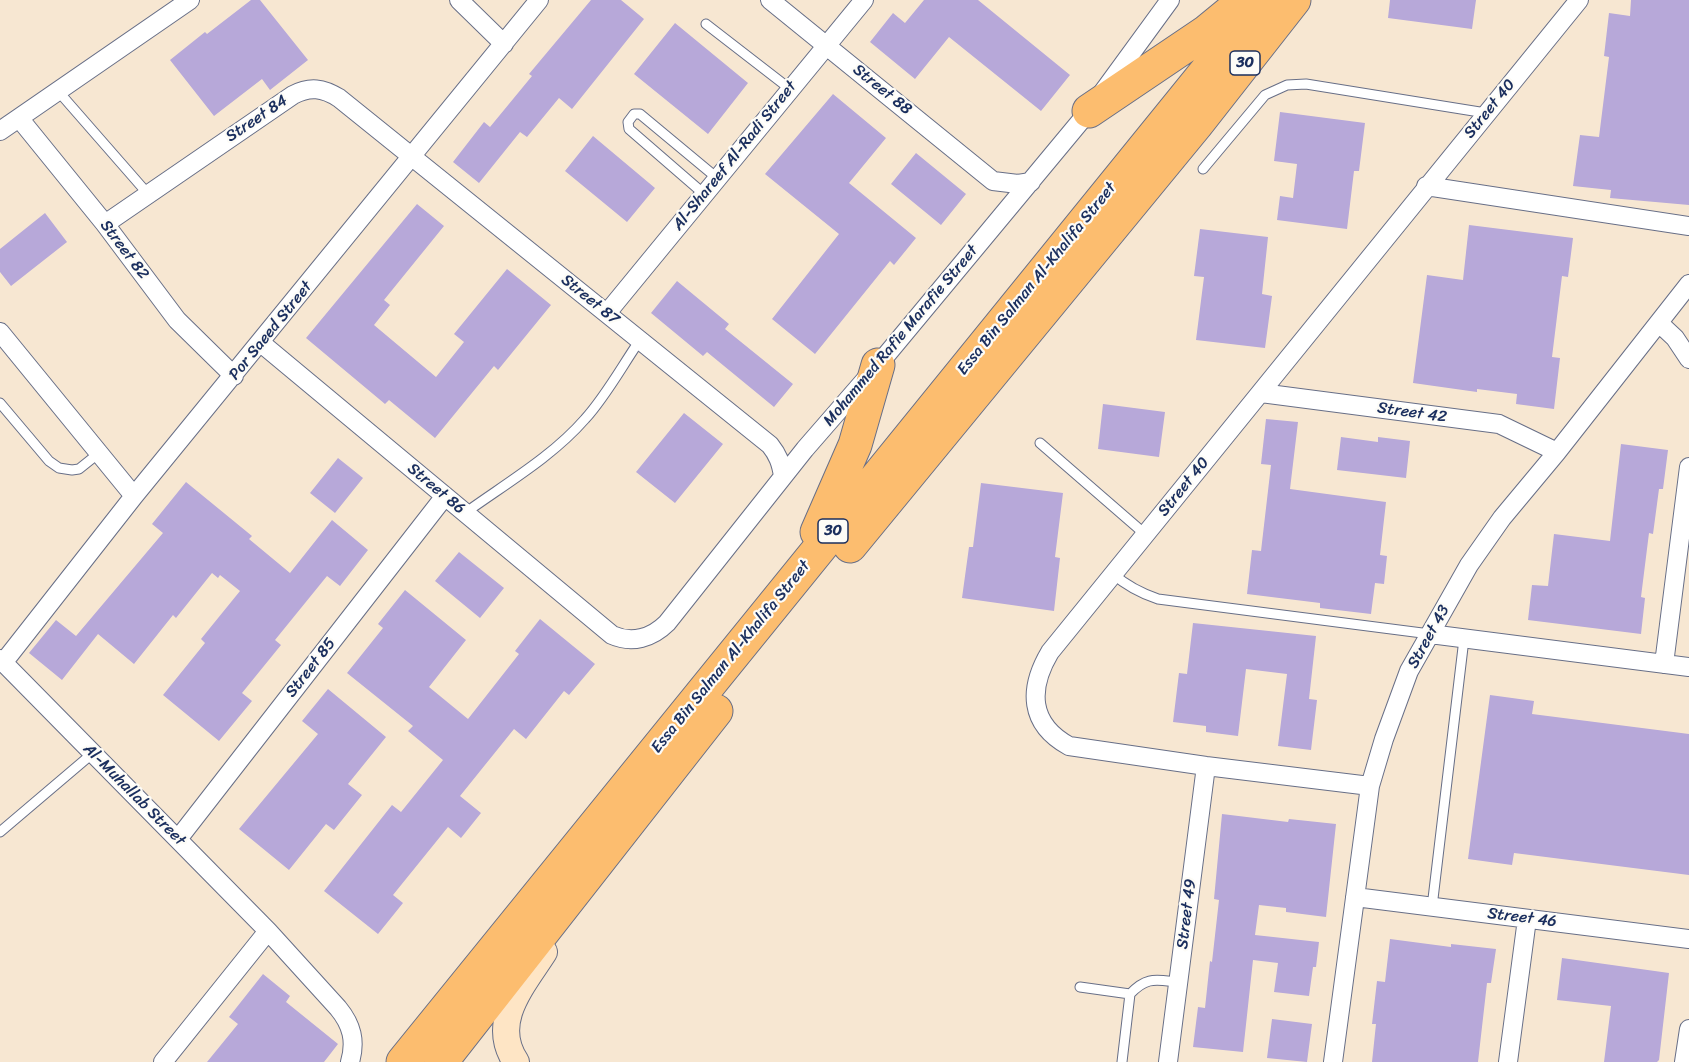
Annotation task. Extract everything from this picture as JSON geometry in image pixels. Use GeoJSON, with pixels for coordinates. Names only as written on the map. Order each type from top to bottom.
{"type":"FeatureCollection","features":[{"type":"Feature","properties":{"kind":"highway"},"geometry":{"type":"LineString","coordinates":[[1089,111],[1206,32],[1245,0]]}},
{"type":"Feature","properties":{"kind":"highway","name":"Essa Bin Salman Al-Khalifa Street"},"geometry":{"type":"LineString","coordinates":[[403,1062],[1264,0]]}},
{"type":"Feature","properties":{"kind":"highway","name":"Essa Bin Salman Al-Khalifa Street"},"geometry":{"type":"LineString","coordinates":[[441,1062],[758,658],[1196,125],[1294,0]]}},
{"type":"Feature","properties":{"kind":"highway"},"geometry":{"type":"LineString","coordinates":[[1196,125],[1319,0]]}},
{"type":"Feature","properties":{"kind":"highway"},"geometry":{"type":"LineString","coordinates":[[801,571],[855,445],[878,365]]}},
{"type":"Feature","properties":{"kind":"street"},"geometry":{"type":"LineString","coordinates":[[0,131],[190,0]]}},
{"type":"Feature","properties":{"kind":"street"},"geometry":{"type":"LineString","coordinates":[[459,0],[504,44]]}},
{"type":"Feature","properties":{"kind":"street","name":"Por Saeed Street"},"geometry":{"type":"LineString","coordinates":[[2,661],[539,0]]}},
{"type":"Feature","properties":{"kind":"street","name":"Street 88"},"geometry":{"type":"LineString","coordinates":[[770,0],[993,181]]}},
{"type":"Feature","properties":{"kind":"street","name":"Al-Shareef Al-Radi Street"},"geometry":{"type":"LineString","coordinates":[[607,313],[864,0]]}},
{"type":"Feature","properties":{"kind":"street","name":"Mohammed Rafie Marafie Street"},"geometry":{"type":"LineString","coordinates":[[612,635],[622,639],[639,639],[661,630],[805,449],[878,365],[1089,111],[1170,0]]}},
{"type":"Feature","properties":{"kind":"street","name":"Street 40"},"geometry":{"type":"LineString","coordinates":[[1370,786],[1080,748],[1061,741],[1043,724],[1036,708],[1038,681],[1045,661],[1113,574],[1579,0]]}},
{"type":"Feature","properties":{"kind":"street","name":"Street 84"},"geometry":{"type":"LineString","coordinates":[[105,224],[292,95],[307,89],[320,89],[339,98],[411,155]]}},
{"type":"Feature","properties":{"kind":"street","name":"Street 82"},"geometry":{"type":"LineString","coordinates":[[19,118],[105,224],[177,320],[234,376]]}},
{"type":"Feature","properties":{"kind":"street","name":"Street 87"},"geometry":{"type":"LineString","coordinates":[[411,155],[770,445],[782,464],[783,476]]}},
{"type":"Feature","properties":{"kind":"street"},"geometry":{"type":"LineString","coordinates":[[1001,217],[999,199],[993,181],[1030,182]]}},
{"type":"Feature","properties":{"kind":"street"},"geometry":{"type":"LineString","coordinates":[[1426,186],[1689,226]]}},
{"type":"Feature","properties":{"kind":"street","name":"Street 43"},"geometry":{"type":"LineString","coordinates":[[1333,1062],[1370,786],[1384,739],[1409,671],[1469,565],[1502,518],[1689,284]]}},
{"type":"Feature","properties":{"kind":"street"},"geometry":{"type":"LineString","coordinates":[[1659,323],[1675,338],[1689,359]]}},
{"type":"Feature","properties":{"kind":"street"},"geometry":{"type":"LineString","coordinates":[[0,332],[134,496]]}},
{"type":"Feature","properties":{"kind":"street","name":"Street 86"},"geometry":{"type":"LineString","coordinates":[[261,343],[612,635]]}},
{"type":"Feature","properties":{"kind":"street","name":"Street 42"},"geometry":{"type":"LineString","coordinates":[[1261,393],[1499,424],[1557,452]]}},
{"type":"Feature","properties":{"kind":"street"},"geometry":{"type":"LineString","coordinates":[[770,445],[787,449],[805,449]]}},
{"type":"Feature","properties":{"kind":"street"},"geometry":{"type":"LineString","coordinates":[[1664,664],[1689,467]]}},
{"type":"Feature","properties":{"kind":"street","name":"Street 85"},"geometry":{"type":"LineString","coordinates":[[178,839],[445,496]]}},
{"type":"Feature","properties":{"kind":"street"},"geometry":{"type":"LineString","coordinates":[[1430,634],[1689,668]]}},
{"type":"Feature","properties":{"kind":"street","name":"Al-Muhallab Street"},"geometry":{"type":"LineString","coordinates":[[2,661],[268,931],[346,1017],[353,1039],[350,1062]]}},
{"type":"Feature","properties":{"kind":"street","name":"Street 49"},"geometry":{"type":"LineString","coordinates":[[1168,1062],[1206,766]]}},
{"type":"Feature","properties":{"kind":"street"},"geometry":{"type":"LineString","coordinates":[[516,1062],[508,1049],[505,1036],[506,1021],[512,1004],[617,837]]}},
{"type":"Feature","properties":{"kind":"street","name":"Street 46"},"geometry":{"type":"LineString","coordinates":[[1355,897],[1689,939]]}},
{"type":"Feature","properties":{"kind":"street"},"geometry":{"type":"LineString","coordinates":[[1508,1062],[1527,919]]}},
{"type":"Feature","properties":{"kind":"street"},"geometry":{"type":"LineString","coordinates":[[163,1062],[268,931]]}},
{"type":"Feature","properties":{"kind":"street"},"geometry":{"type":"LineString","coordinates":[[1684,1062],[1689,1029]]}},
{"type":"Feature","properties":{"kind":"lane"},"geometry":{"type":"LineString","coordinates":[[706,24],[790,89]]}},
{"type":"Feature","properties":{"kind":"lane"},"geometry":{"type":"LineString","coordinates":[[1203,169],[1265,95],[1287,85],[1306,84],[1486,113]]}},
{"type":"Feature","properties":{"kind":"lane"},"geometry":{"type":"LineString","coordinates":[[58,91],[148,195]]}},
{"type":"Feature","properties":{"kind":"lane"},"geometry":{"type":"LineString","coordinates":[[704,194],[629,129],[628,122],[634,114],[640,114],[717,178]]}},
{"type":"Feature","properties":{"kind":"lane"},"geometry":{"type":"LineString","coordinates":[[465,513],[574,431],[598,403],[640,339]]}},
{"type":"Feature","properties":{"kind":"lane"},"geometry":{"type":"LineString","coordinates":[[0,403],[49,461],[59,468],[79,469],[99,453]]}},
{"type":"Feature","properties":{"kind":"lane"},"geometry":{"type":"LineString","coordinates":[[1040,442],[1146,535]]}},
{"type":"Feature","properties":{"kind":"lane"},"geometry":{"type":"LineString","coordinates":[[1113,574],[1142,594],[1158,599],[1430,634]]}},
{"type":"Feature","properties":{"kind":"lane"},"geometry":{"type":"LineString","coordinates":[[1432,907],[1464,639]]}},
{"type":"Feature","properties":{"kind":"lane"},"geometry":{"type":"LineString","coordinates":[[0,832],[93,753]]}},
{"type":"Feature","properties":{"kind":"lane"},"geometry":{"type":"LineString","coordinates":[[1122,1062],[1131,994],[1139,984],[1149,980],[1178,982]]}},
{"type":"Feature","properties":{"kind":"lane"},"geometry":{"type":"LineString","coordinates":[[1080,987],[1131,994]]}},
{"type":"Feature","properties":{"kind":"building"},"geometry":{"type":"Polygon","coordinates":[[[251,0],[260,0],[308,60],[270,90],[262,79],[214,116],[170,60],[251,0]]]}},
{"type":"Feature","properties":{"kind":"building"},"geometry":{"type":"Polygon","coordinates":[[[591,0],[621,0],[644,19],[572,109],[559,98],[527,137],[520,132],[479,183],[453,162],[484,122],[490,127],[532,76],[529,74],[591,0]]]}},
{"type":"Feature","properties":{"kind":"building"},"geometry":{"type":"Polygon","coordinates":[[[924,0],[978,0],[1070,75],[1041,111],[949,37],[915,79],[870,42],[893,13],[905,23],[924,0]]]}},
{"type":"Feature","properties":{"kind":"building"},"geometry":{"type":"Polygon","coordinates":[[[1390,0],[1476,0],[1472,29],[1388,18],[1390,0]]]}},
{"type":"Feature","properties":{"kind":"building"},"geometry":{"type":"Polygon","coordinates":[[[1631,0],[1689,0],[1689,205],[1610,198],[1611,190],[1573,186],[1580,135],[1599,137],[1609,57],[1604,56],[1609,13],[1630,16],[1631,0]]]}},
{"type":"Feature","properties":{"kind":"building"},"geometry":{"type":"Polygon","coordinates":[[[675,23],[748,83],[708,134],[634,74],[675,23]]]}},
{"type":"Feature","properties":{"kind":"building"},"geometry":{"type":"Polygon","coordinates":[[[833,94],[886,138],[849,183],[916,238],[894,265],[890,261],[815,354],[772,319],[839,234],[765,174],[833,94]]]}},
{"type":"Feature","properties":{"kind":"building"},"geometry":{"type":"Polygon","coordinates":[[[1280,112],[1365,123],[1359,171],[1354,171],[1347,229],[1277,220],[1280,196],[1293,198],[1297,164],[1274,161],[1280,112]]]}},
{"type":"Feature","properties":{"kind":"building"},"geometry":{"type":"Polygon","coordinates":[[[593,136],[655,188],[627,222],[565,171],[593,136]]]}},
{"type":"Feature","properties":{"kind":"building"},"geometry":{"type":"Polygon","coordinates":[[[916,153],[966,194],[941,225],[891,184],[916,153]]]}},
{"type":"Feature","properties":{"kind":"building"},"geometry":{"type":"Polygon","coordinates":[[[417,204],[444,226],[384,300],[390,305],[374,325],[436,377],[464,342],[454,334],[507,269],[551,305],[498,370],[494,366],[435,438],[389,400],[385,404],[306,338],[417,204]]]}},
{"type":"Feature","properties":{"kind":"building"},"geometry":{"type":"Polygon","coordinates":[[[45,213],[67,242],[11,286],[0,272],[0,249],[45,213]]]}},
{"type":"Feature","properties":{"kind":"building"},"geometry":{"type":"Polygon","coordinates":[[[1469,225],[1573,238],[1568,277],[1562,276],[1552,357],[1560,358],[1554,409],[1516,404],[1517,394],[1477,389],[1477,392],[1413,383],[1427,275],[1463,280],[1469,225]]]}},
{"type":"Feature","properties":{"kind":"building"},"geometry":{"type":"Polygon","coordinates":[[[1200,229],[1268,237],[1262,294],[1272,296],[1265,348],[1196,340],[1204,277],[1194,276],[1200,229]]]}},
{"type":"Feature","properties":{"kind":"building"},"geometry":{"type":"Polygon","coordinates":[[[677,281],[729,324],[725,329],[793,384],[774,407],[707,352],[703,356],[651,313],[677,281]]]}},
{"type":"Feature","properties":{"kind":"building"},"geometry":{"type":"Polygon","coordinates":[[[1103,404],[1165,412],[1159,457],[1098,449],[1103,404]]]}},
{"type":"Feature","properties":{"kind":"building"},"geometry":{"type":"Polygon","coordinates":[[[684,413],[723,444],[675,503],[636,472],[684,413]]]}},
{"type":"Feature","properties":{"kind":"building"},"geometry":{"type":"Polygon","coordinates":[[[1266,419],[1298,422],[1290,489],[1386,502],[1380,555],[1387,556],[1384,584],[1375,583],[1371,614],[1320,608],[1320,603],[1247,594],[1252,550],[1261,551],[1271,465],[1261,464],[1266,419]]]}},
{"type":"Feature","properties":{"kind":"building"},"geometry":{"type":"Polygon","coordinates":[[[1341,437],[1378,442],[1378,437],[1410,441],[1406,478],[1337,470],[1341,437]]]}},
{"type":"Feature","properties":{"kind":"building"},"geometry":{"type":"Polygon","coordinates":[[[1621,444],[1668,450],[1663,489],[1659,489],[1653,534],[1649,533],[1641,597],[1645,598],[1641,634],[1528,620],[1532,585],[1548,586],[1554,534],[1610,541],[1621,444]]]}},
{"type":"Feature","properties":{"kind":"building"},"geometry":{"type":"Polygon","coordinates":[[[338,458],[363,478],[335,513],[310,493],[338,458]]]}},
{"type":"Feature","properties":{"kind":"building"},"geometry":{"type":"Polygon","coordinates":[[[186,482],[252,536],[249,539],[290,573],[332,520],[368,550],[340,586],[327,576],[275,640],[281,645],[242,693],[252,701],[219,741],[163,695],[205,643],[201,639],[240,591],[220,575],[218,578],[212,573],[176,618],[173,615],[134,664],[98,634],[62,680],[29,653],[56,620],[76,636],[163,533],[152,524],[186,482]]]}},
{"type":"Feature","properties":{"kind":"building"},"geometry":{"type":"Polygon","coordinates":[[[981,483],[1063,493],[1055,557],[1060,558],[1054,611],[962,598],[969,547],[973,547],[981,483]]]}},
{"type":"Feature","properties":{"kind":"building"},"geometry":{"type":"Polygon","coordinates":[[[459,552],[504,588],[480,618],[435,581],[459,552]]]}},
{"type":"Feature","properties":{"kind":"building"},"geometry":{"type":"Polygon","coordinates":[[[405,590],[466,640],[429,687],[468,719],[519,654],[515,651],[540,619],[595,664],[569,695],[564,691],[526,739],[514,729],[460,796],[481,813],[461,838],[448,827],[393,895],[403,903],[378,934],[324,891],[392,805],[401,812],[443,760],[408,731],[413,726],[347,673],[383,628],[378,624],[405,590]]]}},
{"type":"Feature","properties":{"kind":"building"},"geometry":{"type":"Polygon","coordinates":[[[1193,623],[1316,636],[1309,699],[1317,700],[1311,750],[1278,746],[1287,674],[1246,669],[1238,736],[1206,732],[1206,726],[1173,722],[1179,673],[1187,674],[1193,623]]]}},
{"type":"Feature","properties":{"kind":"building"},"geometry":{"type":"Polygon","coordinates":[[[328,689],[386,737],[348,784],[362,795],[334,830],[326,824],[289,870],[239,829],[318,734],[302,721],[328,689]]]}},
{"type":"Feature","properties":{"kind":"building"},"geometry":{"type":"Polygon","coordinates":[[[1490,695],[1534,701],[1532,714],[1689,734],[1689,875],[1514,853],[1512,865],[1468,859],[1490,695]]]}},
{"type":"Feature","properties":{"kind":"building"},"geometry":{"type":"Polygon","coordinates":[[[1222,814],[1288,822],[1289,819],[1336,824],[1326,917],[1286,912],[1286,908],[1259,905],[1255,935],[1319,942],[1309,996],[1274,992],[1278,963],[1253,960],[1243,1052],[1193,1047],[1198,1007],[1205,1008],[1210,961],[1212,962],[1219,900],[1214,899],[1222,814]]]}},
{"type":"Feature","properties":{"kind":"building"},"geometry":{"type":"Polygon","coordinates":[[[1390,939],[1451,947],[1451,944],[1496,949],[1491,983],[1487,983],[1478,1062],[1372,1062],[1376,1024],[1372,1024],[1377,981],[1385,982],[1390,939]]]}},
{"type":"Feature","properties":{"kind":"building"},"geometry":{"type":"Polygon","coordinates":[[[1562,958],[1669,973],[1657,1062],[1604,1062],[1611,1006],[1557,1000],[1562,958]]]}},
{"type":"Feature","properties":{"kind":"building"},"geometry":{"type":"Polygon","coordinates":[[[263,974],[290,996],[286,1002],[338,1044],[324,1062],[207,1062],[238,1024],[229,1017],[263,974]]]}},
{"type":"Feature","properties":{"kind":"building"},"geometry":{"type":"Polygon","coordinates":[[[1272,1019],[1312,1024],[1307,1062],[1267,1058],[1272,1019]]]}}]}
